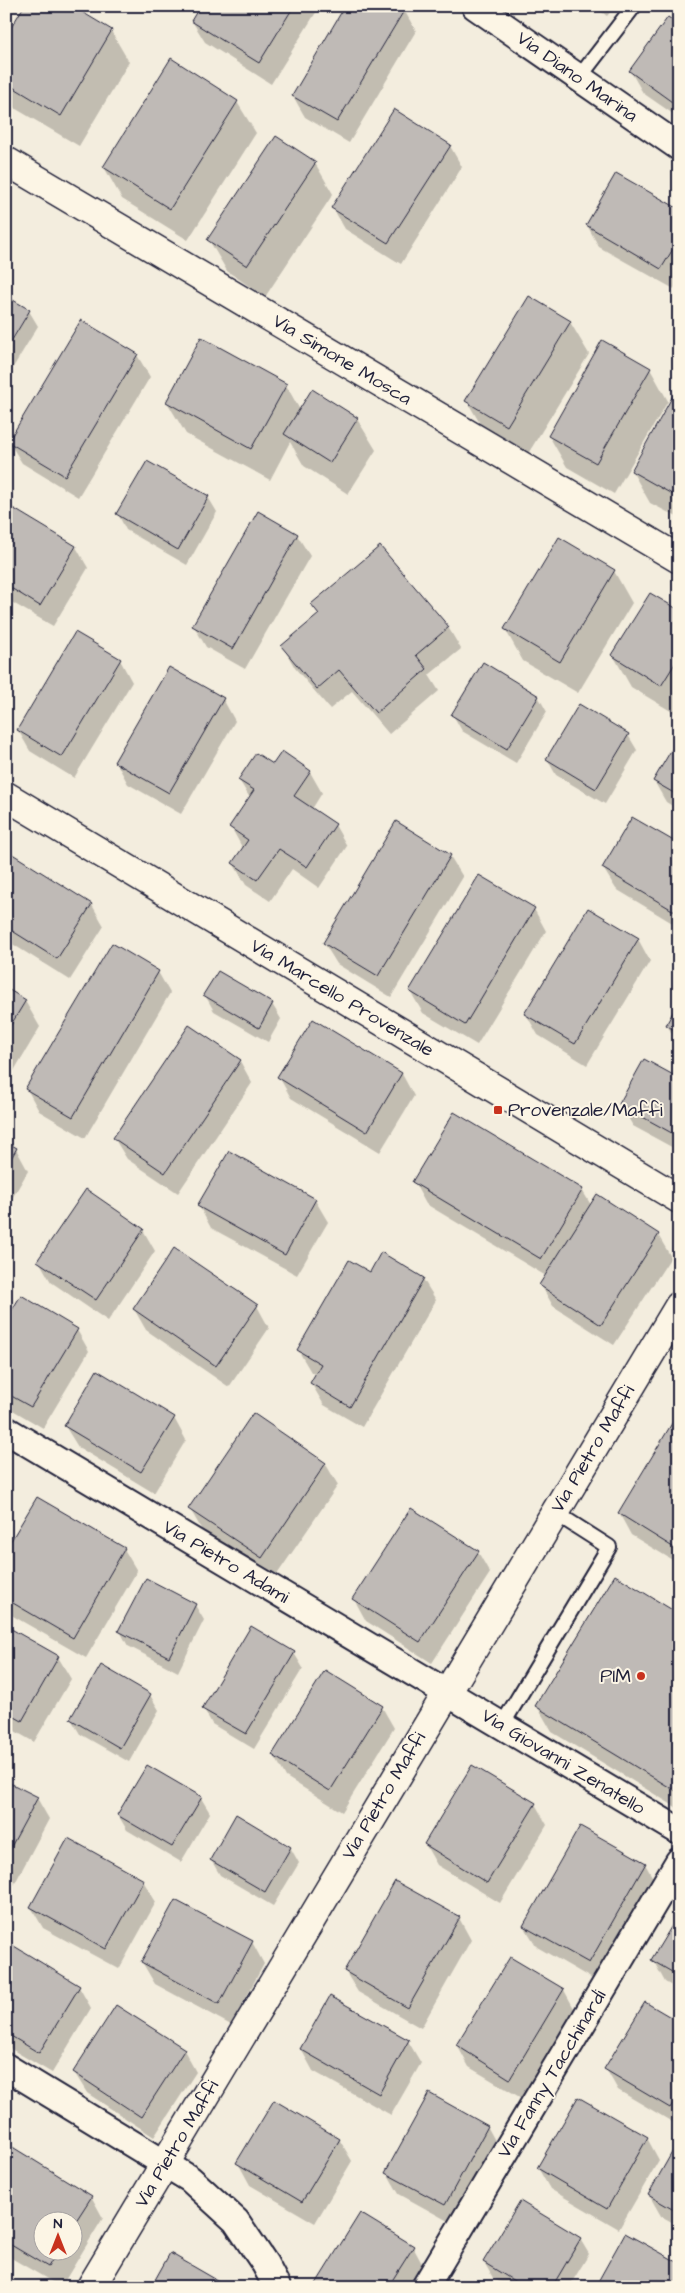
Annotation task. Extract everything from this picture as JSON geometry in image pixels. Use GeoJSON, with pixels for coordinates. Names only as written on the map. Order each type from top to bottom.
{"type":"FeatureCollection","features":[{"type":"Feature","properties":{"kind":"street","name":"Via Diano Marina"},"geometry":{"type":"LineString","coordinates":[[475,6],[679,147]]}},
{"type":"Feature","properties":{"kind":"street","name":"Via Simone Mosca"},"geometry":{"type":"LineString","coordinates":[[6,161],[679,559]]}},
{"type":"Feature","properties":{"kind":"street","name":"Via Marcello Provenzale"},"geometry":{"type":"LineString","coordinates":[[6,796],[679,1199]]}},
{"type":"Feature","properties":{"kind":"street","name":"Via Pietro Maffi"},"geometry":{"type":"LineString","coordinates":[[91,2287],[679,1306]]}},
{"type":"Feature","properties":{"kind":"street","name":"Via Pietro Adami"},"geometry":{"type":"LineString","coordinates":[[6,1430],[447,1694]]}},
{"type":"Feature","properties":{"kind":"street","name":"Via Giovanni Zenatello"},"geometry":{"type":"LineString","coordinates":[[447,1694],[502,1724],[679,1831]]}},
{"type":"Feature","properties":{"kind":"street","name":"Via Fanny Tacchinardi"},"geometry":{"type":"LineString","coordinates":[[425,2287],[679,1861]]}},
{"type":"Feature","properties":{"kind":"street"},"geometry":{"type":"LineString","coordinates":[[6,2067],[165,2162],[200,2186],[236,2221],[265,2264],[277,2287]]}},
{"type":"Feature","properties":{"kind":"lane"},"geometry":{"type":"LineString","coordinates":[[578,79],[634,6]]}},
{"type":"Feature","properties":{"kind":"lane"},"geometry":{"type":"LineString","coordinates":[[502,1724],[609,1547],[554,1512]]}},
{"type":"Feature","properties":{"kind":"building"},"geometry":{"type":"Polygon","coordinates":[[[24,6],[72,6],[112,30],[61,116],[6,83],[6,36],[24,6]]]}},
{"type":"Feature","properties":{"kind":"building"},"geometry":{"type":"Polygon","coordinates":[[[200,6],[294,6],[259,63],[191,21],[200,6]]]}},
{"type":"Feature","properties":{"kind":"building"},"geometry":{"type":"Polygon","coordinates":[[[345,6],[400,6],[405,9],[337,122],[292,96],[345,6]]]}},
{"type":"Feature","properties":{"kind":"building"},"geometry":{"type":"Polygon","coordinates":[[[668,17],[679,25],[679,107],[629,71],[668,17]]]}},
{"type":"Feature","properties":{"kind":"building"},"geometry":{"type":"Polygon","coordinates":[[[171,58],[238,101],[170,209],[103,167],[171,58]]]}},
{"type":"Feature","properties":{"kind":"building"},"geometry":{"type":"Polygon","coordinates":[[[394,109],[451,145],[388,243],[331,208],[394,109]]]}},
{"type":"Feature","properties":{"kind":"building"},"geometry":{"type":"Polygon","coordinates":[[[276,136],[316,162],[247,266],[207,240],[276,136]]]}},
{"type":"Feature","properties":{"kind":"building"},"geometry":{"type":"Polygon","coordinates":[[[616,173],[679,209],[679,239],[661,269],[586,225],[616,173]]]}},
{"type":"Feature","properties":{"kind":"building"},"geometry":{"type":"Polygon","coordinates":[[[6,296],[30,310],[6,350],[6,296]]]}},
{"type":"Feature","properties":{"kind":"building"},"geometry":{"type":"Polygon","coordinates":[[[529,296],[571,321],[507,426],[465,401],[529,296]]]}},
{"type":"Feature","properties":{"kind":"building"},"geometry":{"type":"Polygon","coordinates":[[[81,320],[138,354],[65,476],[8,442],[81,320]]]}},
{"type":"Feature","properties":{"kind":"building"},"geometry":{"type":"Polygon","coordinates":[[[201,337],[287,384],[251,449],[166,402],[201,337]]]}},
{"type":"Feature","properties":{"kind":"building"},"geometry":{"type":"Polygon","coordinates":[[[602,340],[651,368],[596,463],[548,436],[602,340]]]}},
{"type":"Feature","properties":{"kind":"building"},"geometry":{"type":"Polygon","coordinates":[[[312,389],[358,418],[330,463],[284,434],[312,389]]]}},
{"type":"Feature","properties":{"kind":"building"},"geometry":{"type":"Polygon","coordinates":[[[675,392],[679,394],[679,498],[631,471],[675,392]]]}},
{"type":"Feature","properties":{"kind":"building"},"geometry":{"type":"Polygon","coordinates":[[[147,461],[209,496],[178,550],[116,514],[147,461]]]}},
{"type":"Feature","properties":{"kind":"building"},"geometry":{"type":"Polygon","coordinates":[[[6,504],[76,546],[40,606],[6,585],[6,504]]]}},
{"type":"Feature","properties":{"kind":"building"},"geometry":{"type":"Polygon","coordinates":[[[258,511],[298,534],[233,649],[192,626],[258,511]]]}},
{"type":"Feature","properties":{"kind":"building"},"geometry":{"type":"Polygon","coordinates":[[[559,537],[615,570],[560,662],[504,629],[559,537]]]}},
{"type":"Feature","properties":{"kind":"building"},"geometry":{"type":"Polygon","coordinates":[[[380,546],[449,627],[416,655],[427,669],[376,713],[339,670],[317,689],[281,646],[319,614],[311,604],[380,546]]]}},
{"type":"Feature","properties":{"kind":"building"},"geometry":{"type":"Polygon","coordinates":[[[650,593],[679,610],[679,657],[661,686],[611,655],[650,593]]]}},
{"type":"Feature","properties":{"kind":"building"},"geometry":{"type":"Polygon","coordinates":[[[75,632],[121,659],[62,757],[17,730],[75,632]]]}},
{"type":"Feature","properties":{"kind":"building"},"geometry":{"type":"Polygon","coordinates":[[[483,662],[539,696],[507,749],[451,715],[483,662]]]}},
{"type":"Feature","properties":{"kind":"building"},"geometry":{"type":"Polygon","coordinates":[[[169,667],[224,698],[169,793],[114,762],[169,667]]]}},
{"type":"Feature","properties":{"kind":"building"},"geometry":{"type":"Polygon","coordinates":[[[579,704],[629,734],[596,789],[546,759],[579,704]]]}},
{"type":"Feature","properties":{"kind":"building"},"geometry":{"type":"Polygon","coordinates":[[[679,737],[679,796],[653,781],[679,737]]]}},
{"type":"Feature","properties":{"kind":"building"},"geometry":{"type":"Polygon","coordinates":[[[282,751],[311,771],[294,796],[336,824],[307,867],[279,849],[257,880],[232,863],[248,840],[229,827],[254,790],[238,780],[256,753],[273,764],[282,751]]]}},
{"type":"Feature","properties":{"kind":"building"},"geometry":{"type":"Polygon","coordinates":[[[632,817],[679,844],[679,914],[602,868],[632,817]]]}},
{"type":"Feature","properties":{"kind":"building"},"geometry":{"type":"Polygon","coordinates":[[[396,821],[451,855],[378,976],[323,943],[396,821]]]}},
{"type":"Feature","properties":{"kind":"building"},"geometry":{"type":"Polygon","coordinates":[[[6,850],[92,904],[57,959],[6,927],[6,850]]]}},
{"type":"Feature","properties":{"kind":"building"},"geometry":{"type":"Polygon","coordinates":[[[479,875],[535,908],[465,1025],[409,991],[479,875]]]}},
{"type":"Feature","properties":{"kind":"building"},"geometry":{"type":"Polygon","coordinates":[[[588,908],[639,938],[575,1044],[524,1014],[588,908]]]}},
{"type":"Feature","properties":{"kind":"building"},"geometry":{"type":"Polygon","coordinates":[[[112,943],[159,971],[73,1117],[25,1089],[112,943]]]}},
{"type":"Feature","properties":{"kind":"building"},"geometry":{"type":"Polygon","coordinates":[[[218,971],[273,1003],[259,1028],[203,995],[218,971]]]}},
{"type":"Feature","properties":{"kind":"building"},"geometry":{"type":"Polygon","coordinates":[[[6,988],[26,1000],[6,1033],[6,988]]]}},
{"type":"Feature","properties":{"kind":"building"},"geometry":{"type":"Polygon","coordinates":[[[679,1001],[679,1033],[666,1025],[679,1001]]]}},
{"type":"Feature","properties":{"kind":"building"},"geometry":{"type":"Polygon","coordinates":[[[313,1019],[402,1073],[367,1132],[277,1077],[313,1019]]]}},
{"type":"Feature","properties":{"kind":"building"},"geometry":{"type":"Polygon","coordinates":[[[189,1025],[241,1060],[165,1173],[113,1138],[189,1025]]]}},
{"type":"Feature","properties":{"kind":"building"},"geometry":{"type":"Polygon","coordinates":[[[644,1059],[679,1078],[679,1137],[619,1104],[644,1059]]]}},
{"type":"Feature","properties":{"kind":"building"},"geometry":{"type":"Polygon","coordinates":[[[454,1112],[583,1189],[541,1259],[412,1182],[454,1112]]]}},
{"type":"Feature","properties":{"kind":"building"},"geometry":{"type":"Polygon","coordinates":[[[6,1142],[17,1148],[6,1167],[6,1142]]]}},
{"type":"Feature","properties":{"kind":"building"},"geometry":{"type":"Polygon","coordinates":[[[229,1151],[316,1199],[285,1255],[197,1206],[229,1151]]]}},
{"type":"Feature","properties":{"kind":"building"},"geometry":{"type":"Polygon","coordinates":[[[86,1189],[144,1229],[96,1300],[37,1261],[86,1189]]]}},
{"type":"Feature","properties":{"kind":"building"},"geometry":{"type":"Polygon","coordinates":[[[597,1194],[659,1234],[601,1325],[539,1285],[597,1194]]]}},
{"type":"Feature","properties":{"kind":"building"},"geometry":{"type":"Polygon","coordinates":[[[174,1248],[258,1305],[216,1366],[133,1309],[174,1248]]]}},
{"type":"Feature","properties":{"kind":"building"},"geometry":{"type":"Polygon","coordinates":[[[381,1252],[424,1278],[350,1407],[310,1383],[321,1364],[297,1350],[349,1260],[370,1272],[381,1252]]]}},
{"type":"Feature","properties":{"kind":"building"},"geometry":{"type":"Polygon","coordinates":[[[21,1295],[78,1329],[31,1407],[6,1393],[6,1320],[21,1295]]]}},
{"type":"Feature","properties":{"kind":"building"},"geometry":{"type":"Polygon","coordinates":[[[97,1370],[175,1417],[141,1472],[64,1426],[97,1370]]]}},
{"type":"Feature","properties":{"kind":"building"},"geometry":{"type":"Polygon","coordinates":[[[253,1413],[326,1463],[262,1558],[188,1509],[253,1413]]]}},
{"type":"Feature","properties":{"kind":"building"},"geometry":{"type":"Polygon","coordinates":[[[674,1420],[679,1423],[679,1545],[676,1549],[618,1513],[674,1420]]]}},
{"type":"Feature","properties":{"kind":"building"},"geometry":{"type":"Polygon","coordinates":[[[37,1497],[125,1548],[73,1638],[6,1599],[6,1549],[37,1497]]]}},
{"type":"Feature","properties":{"kind":"building"},"geometry":{"type":"Polygon","coordinates":[[[411,1508],[479,1551],[420,1642],[352,1599],[411,1508]]]}},
{"type":"Feature","properties":{"kind":"building"},"geometry":{"type":"Polygon","coordinates":[[[615,1575],[679,1614],[679,1793],[535,1706],[615,1575]]]}},
{"type":"Feature","properties":{"kind":"building"},"geometry":{"type":"Polygon","coordinates":[[[146,1578],[196,1604],[169,1657],[118,1631],[146,1578]]]}},
{"type":"Feature","properties":{"kind":"building"},"geometry":{"type":"Polygon","coordinates":[[[6,1626],[59,1656],[22,1721],[6,1712],[6,1626]]]}},
{"type":"Feature","properties":{"kind":"building"},"geometry":{"type":"Polygon","coordinates":[[[251,1626],[295,1652],[246,1734],[202,1709],[251,1626]]]}},
{"type":"Feature","properties":{"kind":"building"},"geometry":{"type":"Polygon","coordinates":[[[101,1665],[151,1694],[120,1748],[70,1719],[101,1665]]]}},
{"type":"Feature","properties":{"kind":"building"},"geometry":{"type":"Polygon","coordinates":[[[325,1670],[383,1706],[330,1791],[272,1755],[325,1670]]]}},
{"type":"Feature","properties":{"kind":"building"},"geometry":{"type":"Polygon","coordinates":[[[147,1765],[202,1797],[172,1847],[117,1815],[147,1765]]]}},
{"type":"Feature","properties":{"kind":"building"},"geometry":{"type":"Polygon","coordinates":[[[472,1765],[536,1803],[487,1883],[424,1844],[472,1765]]]}},
{"type":"Feature","properties":{"kind":"building"},"geometry":{"type":"Polygon","coordinates":[[[6,1781],[38,1797],[6,1856],[6,1781]]]}},
{"type":"Feature","properties":{"kind":"building"},"geometry":{"type":"Polygon","coordinates":[[[236,1814],[291,1847],[265,1892],[210,1860],[236,1814]]]}},
{"type":"Feature","properties":{"kind":"building"},"geometry":{"type":"Polygon","coordinates":[[[580,1826],[646,1863],[589,1963],[523,1926],[580,1826]]]}},
{"type":"Feature","properties":{"kind":"building"},"geometry":{"type":"Polygon","coordinates":[[[68,1838],[144,1880],[106,1949],[30,1907],[68,1838]]]}},
{"type":"Feature","properties":{"kind":"building"},"geometry":{"type":"Polygon","coordinates":[[[395,1881],[460,1917],[408,2008],[344,1971],[395,1881]]]}},
{"type":"Feature","properties":{"kind":"building"},"geometry":{"type":"Polygon","coordinates":[[[175,1900],[253,1941],[219,2004],[141,1962],[175,1900]]]}},
{"type":"Feature","properties":{"kind":"building"},"geometry":{"type":"Polygon","coordinates":[[[679,1914],[679,1976],[651,1960],[679,1914]]]}},
{"type":"Feature","properties":{"kind":"building"},"geometry":{"type":"Polygon","coordinates":[[[9,1943],[80,1986],[39,2053],[6,2033],[6,1948],[9,1943]]]}},
{"type":"Feature","properties":{"kind":"building"},"geometry":{"type":"Polygon","coordinates":[[[510,1957],[564,1989],[510,2079],[456,2045],[510,1957]]]}},
{"type":"Feature","properties":{"kind":"building"},"geometry":{"type":"Polygon","coordinates":[[[330,1996],[409,2040],[379,2094],[300,2049],[330,1996]]]}},
{"type":"Feature","properties":{"kind":"building"},"geometry":{"type":"Polygon","coordinates":[[[645,2002],[679,2022],[679,2094],[670,2108],[604,2069],[645,2002]]]}},
{"type":"Feature","properties":{"kind":"building"},"geometry":{"type":"Polygon","coordinates":[[[116,2005],[185,2049],[141,2117],[73,2072],[116,2005]]]}},
{"type":"Feature","properties":{"kind":"building"},"geometry":{"type":"Polygon","coordinates":[[[429,2093],[488,2126],[445,2205],[385,2173],[429,2093]]]}},
{"type":"Feature","properties":{"kind":"building"},"geometry":{"type":"Polygon","coordinates":[[[578,2097],[648,2137],[607,2209],[537,2168],[578,2097]]]}},
{"type":"Feature","properties":{"kind":"building"},"geometry":{"type":"Polygon","coordinates":[[[274,2100],[340,2139],[302,2202],[236,2163],[274,2100]]]}},
{"type":"Feature","properties":{"kind":"building"},"geometry":{"type":"Polygon","coordinates":[[[679,2140],[679,2213],[648,2195],[679,2140]]]}},
{"type":"Feature","properties":{"kind":"building"},"geometry":{"type":"Polygon","coordinates":[[[6,2143],[92,2196],[82,2212],[32,2210],[32,2257],[6,2242],[6,2143]]]}},
{"type":"Feature","properties":{"kind":"building"},"geometry":{"type":"Polygon","coordinates":[[[520,2201],[581,2238],[552,2287],[524,2287],[483,2262],[520,2201]]]}},
{"type":"Feature","properties":{"kind":"building"},"geometry":{"type":"Polygon","coordinates":[[[360,2213],[414,2246],[388,2287],[314,2287],[360,2213]]]}},
{"type":"Feature","properties":{"kind":"building"},"geometry":{"type":"Polygon","coordinates":[[[625,2233],[679,2263],[679,2287],[595,2287],[625,2233]]]}},
{"type":"Feature","properties":{"kind":"building"},"geometry":{"type":"Polygon","coordinates":[[[170,2253],[229,2287],[151,2287],[170,2253]]]}},
{"type":"Feature","properties":{"kind":"building"},"geometry":{"type":"Polygon","coordinates":[[[36,2260],[52,2260],[48,2267],[36,2260]]]}},
{"type":"Feature","properties":{"kind":"place","name":"Provenzale/Maffi"},"geometry":{"type":"Point","coordinates":[498,1110]}},
{"type":"Feature","properties":{"kind":"place","name":"PIM"},"geometry":{"type":"Point","coordinates":[641,1676]}}]}
